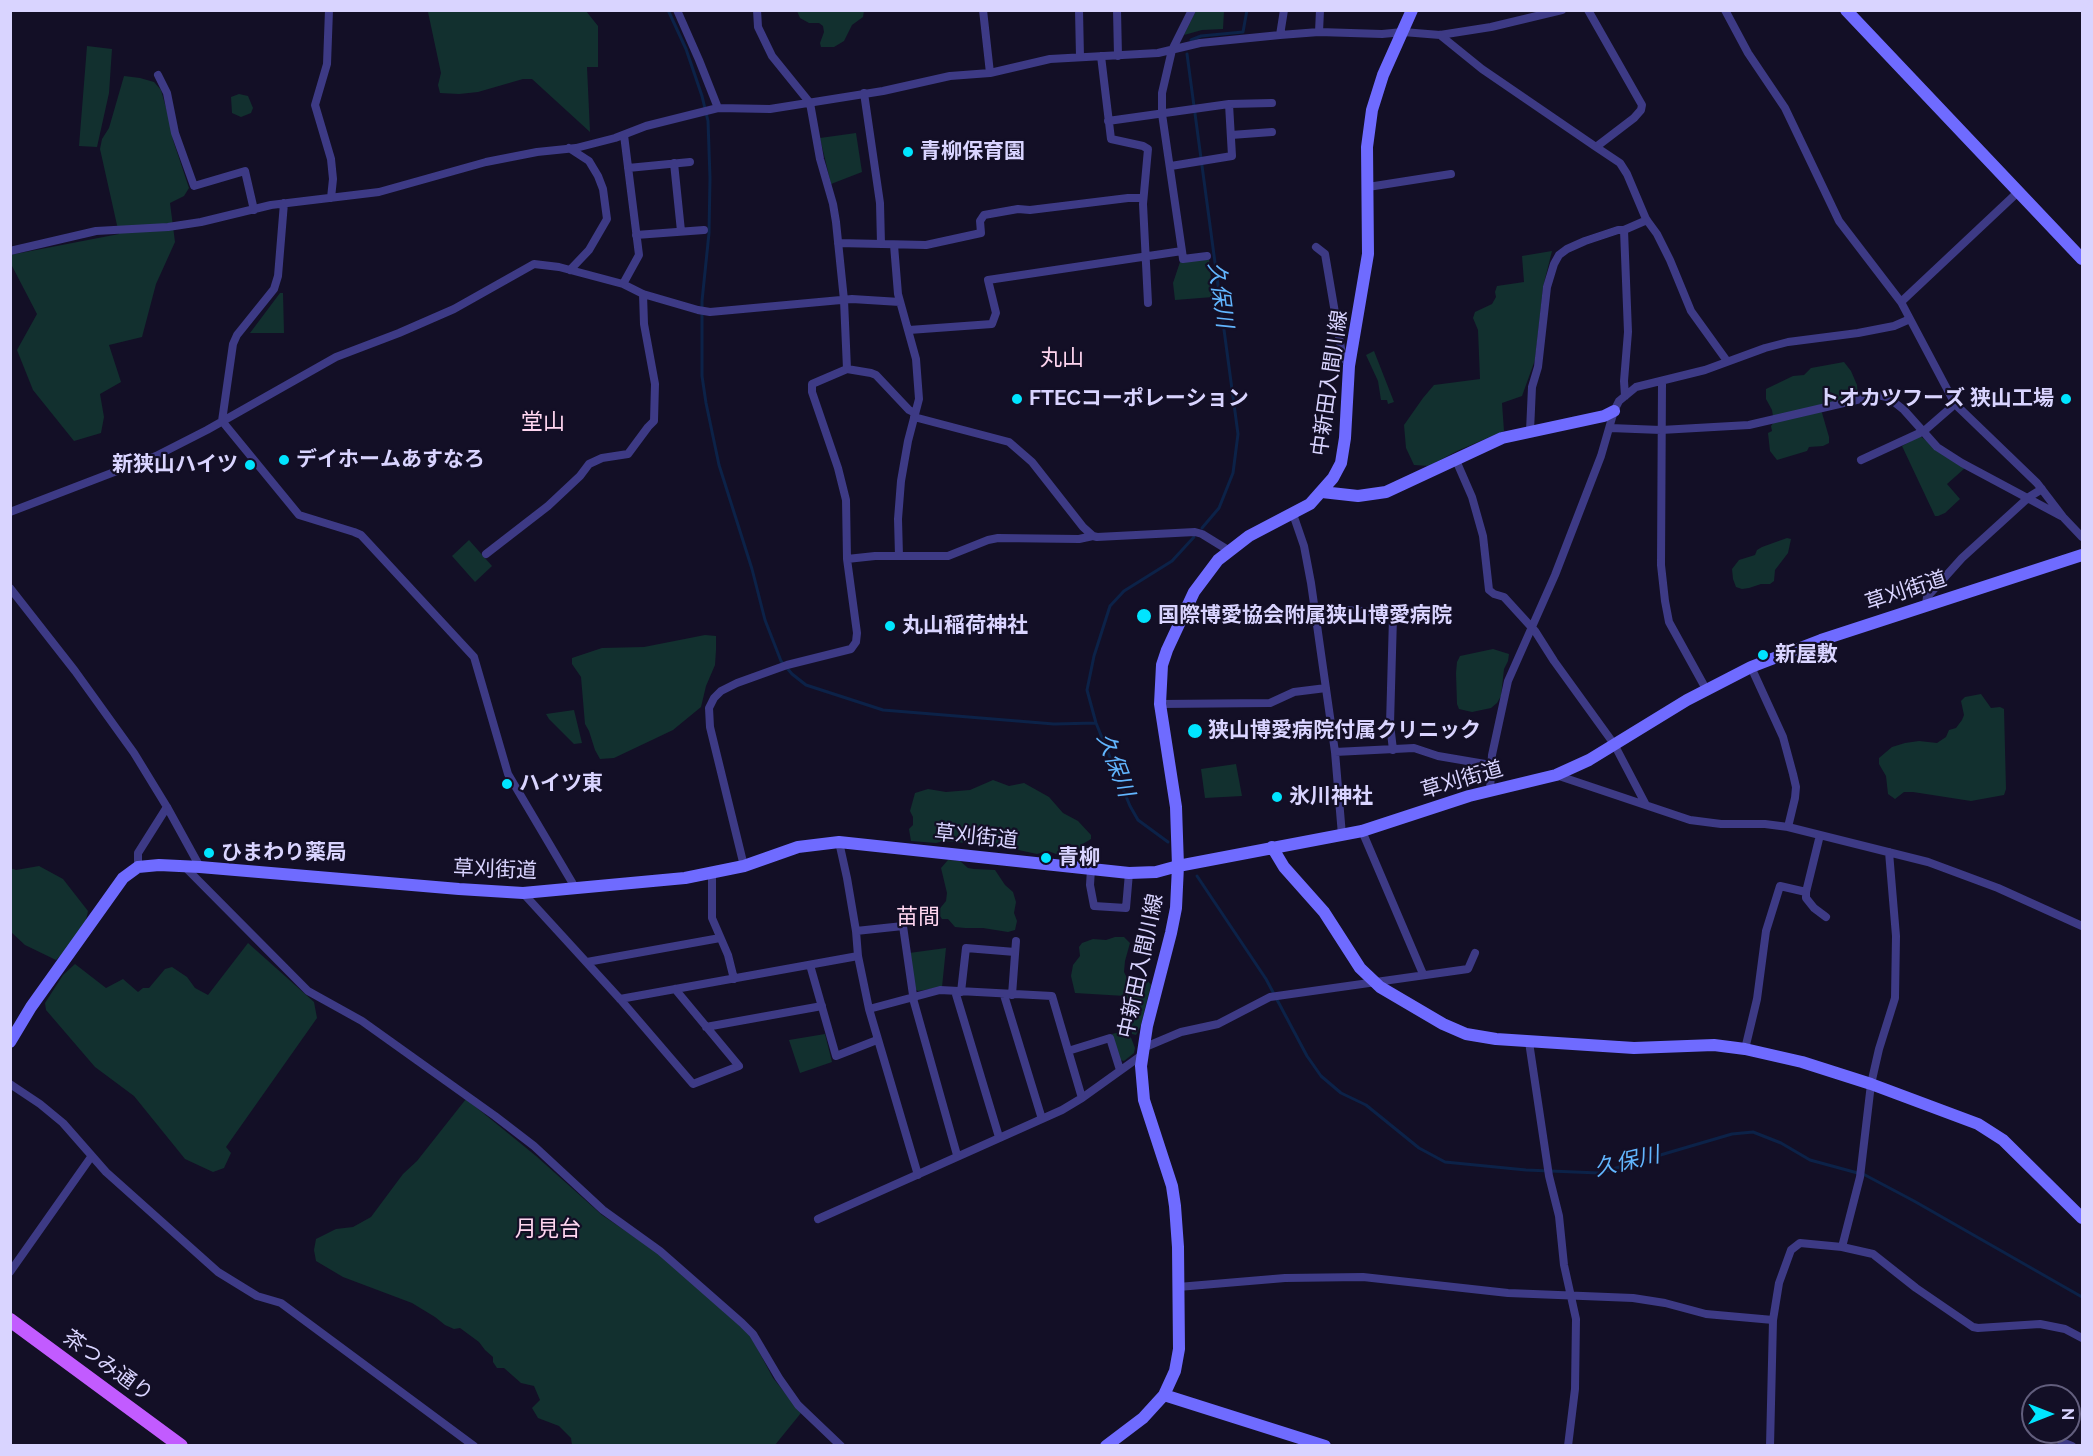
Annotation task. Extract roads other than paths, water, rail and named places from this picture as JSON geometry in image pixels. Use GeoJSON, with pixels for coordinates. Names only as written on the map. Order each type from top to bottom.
{"type":"FeatureCollection","features":[{"type":"Feature","properties":{"kind":"main road","name":"茶つみ通り"},"geometry":{"type":"LineString","coordinates":[[10,1320],[181,1446]]}},
{"type":"Feature","properties":{"kind":"street"},"geometry":{"type":"LineString","coordinates":[[329,10],[327,64],[315,105],[331,159],[331,198]]}},
{"type":"Feature","properties":{"kind":"street"},"geometry":{"type":"LineString","coordinates":[[676,10],[699,60],[716,108]]}},
{"type":"Feature","properties":{"kind":"street"},"geometry":{"type":"LineString","coordinates":[[758,10],[758,27],[772,56],[810,103],[820,159],[833,204],[844,300],[847,369]]}},
{"type":"Feature","properties":{"kind":"street"},"geometry":{"type":"LineString","coordinates":[[983,10],[990,73]]}},
{"type":"Feature","properties":{"kind":"street"},"geometry":{"type":"LineString","coordinates":[[1080,10],[1080,57]]}},
{"type":"Feature","properties":{"kind":"street"},"geometry":{"type":"LineString","coordinates":[[1117,10],[1118,56]]}},
{"type":"Feature","properties":{"kind":"street"},"geometry":{"type":"LineString","coordinates":[[1192,10],[1172,50],[1162,93],[1162,114],[1183,259],[1207,255]]}},
{"type":"Feature","properties":{"kind":"street"},"geometry":{"type":"LineString","coordinates":[[1280,35],[1284,10]]}},
{"type":"Feature","properties":{"kind":"street"},"geometry":{"type":"LineString","coordinates":[[1319,32],[1320,10]]}},
{"type":"Feature","properties":{"kind":"street","name":"中新田入間川線"},"geometry":{"type":"LineString","coordinates":[[1106,1446],[1143,1418],[1164,1395],[1178,1360],[1178,1247],[1175,1206],[1166,1167],[1144,1100],[1142,1051],[1176,908],[1178,866],[1176,807],[1160,704],[1160,680],[1167,650],[1194,592],[1218,560],[1228,550],[1260,529],[1310,504],[1322,492],[1341,463],[1350,366],[1368,254],[1367,147],[1372,110],[1383,75],[1412,10]]}},
{"type":"Feature","properties":{"kind":"street"},"geometry":{"type":"LineString","coordinates":[[10,251],[96,231],[190,224],[284,203],[379,192],[486,162],[576,148],[624,135],[646,126],[716,108],[770,109],[883,91],[950,76],[990,73],[1050,59],[1118,56],[1172,50],[1200,43],[1319,32],[1382,34],[1403,32],[1440,35],[1531,14],[1562,10]]}},
{"type":"Feature","properties":{"kind":"street"},"geometry":{"type":"LineString","coordinates":[[1588,10],[1642,105],[1634,118],[1596,147]]}},
{"type":"Feature","properties":{"kind":"street"},"geometry":{"type":"LineString","coordinates":[[1725,10],[1748,52],[1785,108],[1839,221],[1901,302],[1955,404],[2026,471],[2082,537]]}},
{"type":"Feature","properties":{"kind":"street"},"geometry":{"type":"LineString","coordinates":[[1846,10],[2082,259]]}},
{"type":"Feature","properties":{"kind":"street"},"geometry":{"type":"LineString","coordinates":[[1440,35],[1482,69],[1620,163],[1647,220],[1670,260],[1691,311],[1727,362]]}},
{"type":"Feature","properties":{"kind":"street"},"geometry":{"type":"LineString","coordinates":[[1101,56],[1111,139],[1148,149],[1143,198],[1148,303]]}},
{"type":"Feature","properties":{"kind":"street"},"geometry":{"type":"LineString","coordinates":[[158,75],[167,93],[175,133],[194,186],[245,171],[254,210]]}},
{"type":"Feature","properties":{"kind":"street"},"geometry":{"type":"LineString","coordinates":[[864,93],[880,203],[881,244]]}},
{"type":"Feature","properties":{"kind":"street"},"geometry":{"type":"LineString","coordinates":[[1108,121],[1229,104],[1272,103]]}},
{"type":"Feature","properties":{"kind":"street"},"geometry":{"type":"LineString","coordinates":[[1171,166],[1233,156],[1229,104]]}},
{"type":"Feature","properties":{"kind":"street"},"geometry":{"type":"LineString","coordinates":[[1231,135],[1272,132]]}},
{"type":"Feature","properties":{"kind":"street"},"geometry":{"type":"LineString","coordinates":[[623,284],[639,255],[624,135]]}},
{"type":"Feature","properties":{"kind":"street"},"geometry":{"type":"LineString","coordinates":[[569,148],[589,161],[598,176],[603,189],[607,219],[589,250],[570,270]]}},
{"type":"Feature","properties":{"kind":"street"},"geometry":{"type":"LineString","coordinates":[[628,168],[690,162]]}},
{"type":"Feature","properties":{"kind":"street"},"geometry":{"type":"LineString","coordinates":[[674,163],[681,231]]}},
{"type":"Feature","properties":{"kind":"street"},"geometry":{"type":"LineString","coordinates":[[1368,187],[1451,174]]}},
{"type":"Feature","properties":{"kind":"street"},"geometry":{"type":"LineString","coordinates":[[1901,302],[2018,192]]}},
{"type":"Feature","properties":{"kind":"street"},"geometry":{"type":"LineString","coordinates":[[838,243],[926,245],[981,233],[980,221],[984,215],[1018,209],[1030,210],[1143,198]]}},
{"type":"Feature","properties":{"kind":"street"},"geometry":{"type":"LineString","coordinates":[[284,203],[279,276],[274,289],[237,335],[233,344],[222,421],[299,515],[361,535],[474,657],[508,774],[576,889]]}},
{"type":"Feature","properties":{"kind":"street"},"geometry":{"type":"LineString","coordinates":[[1530,432],[1532,387],[1538,367],[1547,287],[1554,264],[1559,255],[1567,249],[1647,220]]}},
{"type":"Feature","properties":{"kind":"street"},"geometry":{"type":"LineString","coordinates":[[636,235],[704,230]]}},
{"type":"Feature","properties":{"kind":"street"},"geometry":{"type":"LineString","coordinates":[[1624,230],[1628,332],[1625,396]]}},
{"type":"Feature","properties":{"kind":"street"},"geometry":{"type":"LineString","coordinates":[[894,245],[900,302],[916,359],[919,399],[901,481],[898,519],[899,556]]}},
{"type":"Feature","properties":{"kind":"street"},"geometry":{"type":"LineString","coordinates":[[1316,247],[1326,254],[1342,354],[1350,366]]}},
{"type":"Feature","properties":{"kind":"street"},"geometry":{"type":"LineString","coordinates":[[909,330],[992,324],[996,313],[988,280],[1182,251]]}},
{"type":"Feature","properties":{"kind":"street"},"geometry":{"type":"LineString","coordinates":[[10,512],[147,460],[336,357],[454,309],[530,265],[544,264],[570,270],[623,284],[643,294],[710,312],[852,299],[900,302]]}},
{"type":"Feature","properties":{"kind":"street"},"geometry":{"type":"LineString","coordinates":[[486,554],[548,506],[580,476],[589,464],[602,458],[628,454],[654,421],[655,384],[644,324],[643,294]]}},
{"type":"Feature","properties":{"kind":"street"},"geometry":{"type":"LineString","coordinates":[[1490,790],[1491,765],[1508,681],[1555,575],[1601,456],[1614,411],[1625,396],[1636,387],[1727,362],[1765,348],[1788,342],[1894,326],[1910,319]]}},
{"type":"Feature","properties":{"kind":"street"},"geometry":{"type":"LineString","coordinates":[[744,866],[710,727],[709,708],[714,698],[721,691],[785,666],[851,649],[856,642],[857,633],[847,559],[847,513],[843,487],[812,392],[812,384],[847,369],[876,375],[915,415],[1009,442],[1032,462],[1083,527],[1093,536]]}},
{"type":"Feature","properties":{"kind":"street"},"geometry":{"type":"LineString","coordinates":[[1662,381],[1660,565],[1667,614],[1706,689]]}},
{"type":"Feature","properties":{"kind":"street"},"geometry":{"type":"LineString","coordinates":[[1610,428],[1661,430],[1749,425],[1878,396],[1889,398],[1904,410],[1937,447],[1962,463],[2063,517]]}},
{"type":"Feature","properties":{"kind":"street"},"geometry":{"type":"LineString","coordinates":[[1861,460],[1924,431],[1955,404]]}},
{"type":"Feature","properties":{"kind":"street"},"geometry":{"type":"LineString","coordinates":[[1322,492],[1358,496],[1386,492],[1495,440],[1604,416],[1614,411]]}},
{"type":"Feature","properties":{"kind":"street"},"geometry":{"type":"LineString","coordinates":[[1455,458],[1472,497],[1483,537],[1489,590],[1504,597],[1531,627],[1614,744],[1646,805]]}},
{"type":"Feature","properties":{"kind":"street"},"geometry":{"type":"LineString","coordinates":[[1926,606],[1928,597],[1962,558],[2029,497],[2042,489]]}},
{"type":"Feature","properties":{"kind":"street"},"geometry":{"type":"LineString","coordinates":[[1293,514],[1304,546],[1316,609],[1335,752],[1342,835]]}},
{"type":"Feature","properties":{"kind":"street"},"geometry":{"type":"LineString","coordinates":[[847,559],[875,556],[948,556],[998,538],[1079,539],[1093,536],[1195,532],[1228,550]]}},
{"type":"Feature","properties":{"kind":"street","name":"草刈街道"},"geometry":{"type":"LineString","coordinates":[[138,867],[159,865],[200,867],[459,890],[523,893],[712,874],[744,866],[798,847],[839,842],[1129,873],[1156,872],[1272,847],[1362,831],[1490,790],[1556,775],[1589,760],[1706,689],[1751,667],[1821,640],[2082,555]]}},
{"type":"Feature","properties":{"kind":"street"},"geometry":{"type":"LineString","coordinates":[[10,588],[134,753],[200,867]]}},
{"type":"Feature","properties":{"kind":"street"},"geometry":{"type":"LineString","coordinates":[[1316,609],[1363,611],[1393,617],[1390,724],[1393,750]]}},
{"type":"Feature","properties":{"kind":"street"},"geometry":{"type":"LineString","coordinates":[[1751,667],[1782,737],[1793,774],[1796,787],[1795,798],[1788,827]]}},
{"type":"Feature","properties":{"kind":"street"},"geometry":{"type":"LineString","coordinates":[[1160,704],[1270,703],[1294,692],[1326,688]]}},
{"type":"Feature","properties":{"kind":"street"},"geometry":{"type":"LineString","coordinates":[[1335,752],[1414,748],[1438,756],[1491,765]]}},
{"type":"Feature","properties":{"kind":"street"},"geometry":{"type":"LineString","coordinates":[[1556,775],[1689,820],[1788,827],[1928,862],[1998,888],[2082,926]]}},
{"type":"Feature","properties":{"kind":"street"},"geometry":{"type":"LineString","coordinates":[[10,1042],[31,1007],[123,878],[138,867],[138,853],[167,807]]}},
{"type":"Feature","properties":{"kind":"street"},"geometry":{"type":"LineString","coordinates":[[1362,831],[1423,974]]}},
{"type":"Feature","properties":{"kind":"street"},"geometry":{"type":"LineString","coordinates":[[1820,835],[1806,898],[1826,917]]}},
{"type":"Feature","properties":{"kind":"street"},"geometry":{"type":"LineString","coordinates":[[839,842],[848,878],[858,956],[869,1009],[918,1175]]}},
{"type":"Feature","properties":{"kind":"street"},"geometry":{"type":"LineString","coordinates":[[1272,847],[1284,867],[1324,912],[1360,968],[1374,982],[1414,1008],[1467,1034],[1529,1042],[1634,1048],[1714,1045],[1786,1058],[1871,1084],[1978,1124],[2003,1140],[2082,1218]]}},
{"type":"Feature","properties":{"kind":"street"},"geometry":{"type":"LineString","coordinates":[[1842,1247],[1860,1178],[1871,1084],[1895,998],[1896,936],[1888,852]]}},
{"type":"Feature","properties":{"kind":"street"},"geometry":{"type":"LineString","coordinates":[[184,866],[308,991],[362,1021],[495,1116],[534,1146],[603,1210],[660,1251],[742,1323],[753,1334],[779,1378],[798,1404],[841,1446]]}},
{"type":"Feature","properties":{"kind":"street"},"geometry":{"type":"LineString","coordinates":[[1091,869],[1090,885],[1094,906],[1126,908],[1129,873]]}},
{"type":"Feature","properties":{"kind":"street"},"geometry":{"type":"LineString","coordinates":[[712,874],[712,918],[728,955],[734,979]]}},
{"type":"Feature","properties":{"kind":"street"},"geometry":{"type":"LineString","coordinates":[[1745,1049],[1757,999],[1766,931],[1780,886],[1806,892]]}},
{"type":"Feature","properties":{"kind":"street"},"geometry":{"type":"LineString","coordinates":[[523,893],[620,999],[693,1084],[739,1066],[675,989]]}},
{"type":"Feature","properties":{"kind":"street"},"geometry":{"type":"LineString","coordinates":[[856,931],[903,926],[913,996],[957,1155]]}},
{"type":"Feature","properties":{"kind":"street"},"geometry":{"type":"LineString","coordinates":[[587,962],[720,938]]}},
{"type":"Feature","properties":{"kind":"street"},"geometry":{"type":"LineString","coordinates":[[1016,941],[1008,995],[1042,1119]]}},
{"type":"Feature","properties":{"kind":"street"},"geometry":{"type":"LineString","coordinates":[[999,1137],[958,991],[966,948],[1015,952]]}},
{"type":"Feature","properties":{"kind":"street"},"geometry":{"type":"LineString","coordinates":[[818,1219],[1042,1119],[1082,1098],[1142,1051],[1181,1032],[1218,1024],[1270,997],[1283,994],[1307,993],[1468,969],[1474,953]]}},
{"type":"Feature","properties":{"kind":"street"},"geometry":{"type":"LineString","coordinates":[[620,999],[858,956]]}},
{"type":"Feature","properties":{"kind":"street"},"geometry":{"type":"LineString","coordinates":[[810,965],[836,1056],[877,1040]]}},
{"type":"Feature","properties":{"kind":"street"},"geometry":{"type":"LineString","coordinates":[[869,1009],[940,990],[1052,996],[1082,1098]]}},
{"type":"Feature","properties":{"kind":"street"},"geometry":{"type":"LineString","coordinates":[[706,1027],[822,1006]]}},
{"type":"Feature","properties":{"kind":"street"},"geometry":{"type":"LineString","coordinates":[[1068,1051],[1110,1038],[1120,1070]]}},
{"type":"Feature","properties":{"kind":"street"},"geometry":{"type":"LineString","coordinates":[[1529,1042],[1549,1176],[1559,1216],[1564,1265],[1576,1319],[1575,1389],[1568,1446]]}},
{"type":"Feature","properties":{"kind":"street"},"geometry":{"type":"LineString","coordinates":[[10,1083],[58,1118],[92,1157],[169,1230],[218,1272],[257,1296],[281,1304],[474,1446]]}},
{"type":"Feature","properties":{"kind":"street"},"geometry":{"type":"LineString","coordinates":[[10,1272],[92,1157]]}},
{"type":"Feature","properties":{"kind":"street"},"geometry":{"type":"LineString","coordinates":[[1770,1446],[1773,1320],[1779,1283],[1791,1250],[1796,1245],[1806,1243],[1842,1247],[1879,1257],[1916,1288],[1973,1327],[2040,1324],[2065,1329],[2082,1338]]}},
{"type":"Feature","properties":{"kind":"street"},"geometry":{"type":"LineString","coordinates":[[1178,1287],[1285,1278],[1363,1277],[1480,1290],[1633,1298],[1665,1303],[1706,1314],[1773,1320]]}},
{"type":"Feature","properties":{"kind":"street"},"geometry":{"type":"LineString","coordinates":[[1164,1395],[1325,1446]]}},
{"type":"Feature","properties":{"kind":"street"},"geometry":{"type":"LineString","coordinates":[[2061,1446],[2062,1442],[2072,1446]]}},
{"type":"Feature","properties":{"kind":"waterway"},"geometry":{"type":"LineString","coordinates":[[668,10],[686,49],[708,121],[709,233],[702,301],[702,376],[706,403],[719,465],[752,569],[765,620],[781,661],[806,685],[883,710],[1054,724],[1096,723]]}},
{"type":"Feature","properties":{"kind":"waterway","name":"久保川"},"geometry":{"type":"LineString","coordinates":[[1191,40],[1201,36],[1243,32],[1247,10]]}},
{"type":"Feature","properties":{"kind":"waterway","name":"久保川"},"geometry":{"type":"LineString","coordinates":[[1187,54],[1238,434],[1233,473],[1219,508],[1202,528]]}},
{"type":"Feature","properties":{"kind":"waterway","name":"久保川"},"geometry":{"type":"LineString","coordinates":[[1168,842],[1138,820],[1130,806],[1096,723],[1087,690],[1094,656],[1110,606],[1124,591],[1172,561],[1194,537]]}},
{"type":"Feature","properties":{"kind":"waterway","name":"久保川"},"geometry":{"type":"LineString","coordinates":[[1197,876],[1266,979],[1307,1056],[1321,1076],[1341,1093],[1366,1105],[1419,1148],[1445,1162],[1526,1170],[1599,1173],[1732,1134],[1753,1132],[1781,1143],[1810,1160],[1865,1175],[2082,1297]]}},
{"type":"Feature","properties":{"kind":"place","name":"青柳保育園"},"geometry":{"type":"Point","coordinates":[908,152]}},
{"type":"Feature","properties":{"kind":"place","name":"FTECコーポレーション"},"geometry":{"type":"Point","coordinates":[1017,399]}},
{"type":"Feature","properties":{"kind":"place","name":"トオカツフーズ 狭山工場"},"geometry":{"type":"Point","coordinates":[2066,399]}},
{"type":"Feature","properties":{"kind":"place","name":"デイホームあすなろ"},"geometry":{"type":"Point","coordinates":[284,460]}},
{"type":"Feature","properties":{"kind":"place","name":"新狭山ハイツ"},"geometry":{"type":"Point","coordinates":[250,465]}},
{"type":"Feature","properties":{"kind":"place","name":"国際博愛協会附属狭山博愛病院"},"geometry":{"type":"Point","coordinates":[1144,616]}},
{"type":"Feature","properties":{"kind":"place","name":"丸山稲荷神社"},"geometry":{"type":"Point","coordinates":[890,626]}},
{"type":"Feature","properties":{"kind":"place","name":"新屋敷"},"geometry":{"type":"Point","coordinates":[1763,655]}},
{"type":"Feature","properties":{"kind":"place","name":"狭山博愛病院付属クリニック"},"geometry":{"type":"Point","coordinates":[1195,731]}},
{"type":"Feature","properties":{"kind":"place","name":"ハイツ東"},"geometry":{"type":"Point","coordinates":[507,784]}},
{"type":"Feature","properties":{"kind":"place","name":"氷川神社"},"geometry":{"type":"Point","coordinates":[1277,797]}},
{"type":"Feature","properties":{"kind":"place","name":"ひまわり薬局"},"geometry":{"type":"Point","coordinates":[209,853]}},
{"type":"Feature","properties":{"kind":"place","name":"青柳"},"geometry":{"type":"Point","coordinates":[1046,858]}},
{"type":"Feature","properties":{"kind":"district","name":"丸山"},"geometry":{"type":"Point","coordinates":[1062,358]}},
{"type":"Feature","properties":{"kind":"district","name":"堂山"},"geometry":{"type":"Point","coordinates":[543,422]}},
{"type":"Feature","properties":{"kind":"district","name":"苗間"},"geometry":{"type":"Point","coordinates":[918,917]}},
{"type":"Feature","properties":{"kind":"district","name":"月見台"},"geometry":{"type":"Point","coordinates":[548,1229]}}]}
